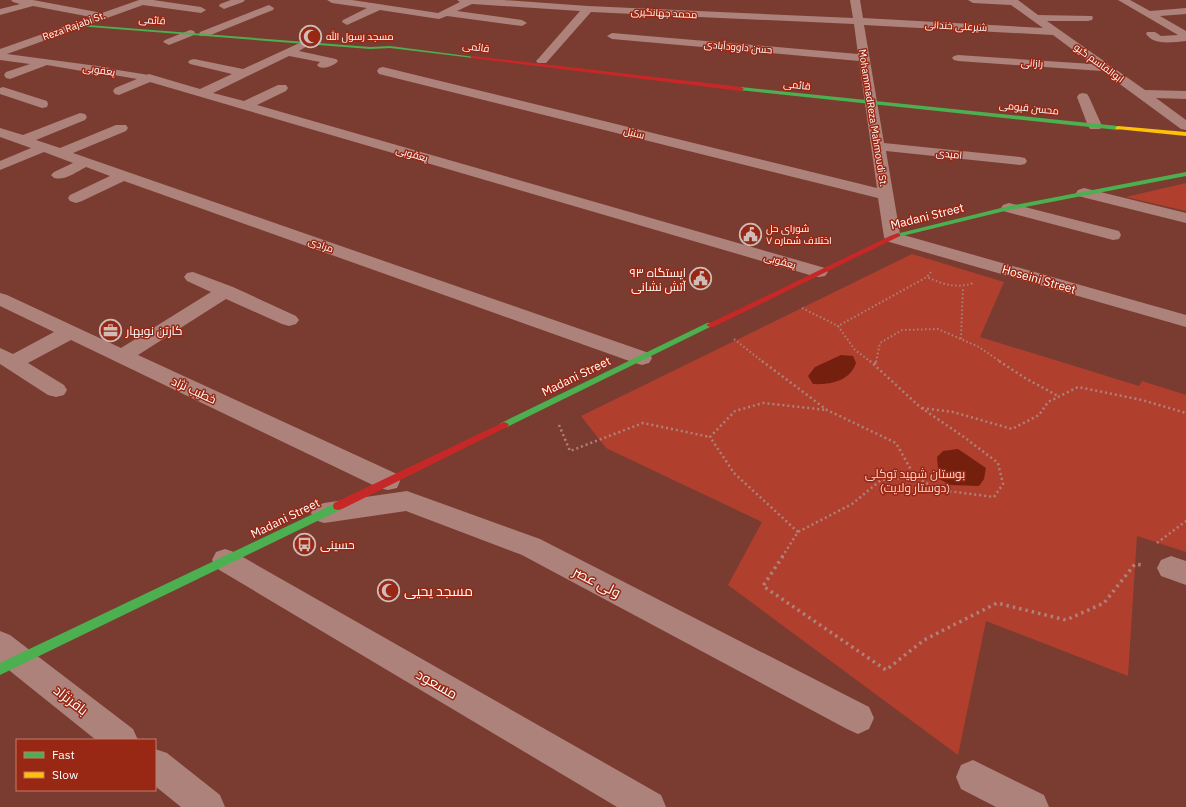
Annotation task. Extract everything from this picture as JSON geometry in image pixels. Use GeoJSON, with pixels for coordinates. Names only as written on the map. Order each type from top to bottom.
{"type":"FeatureCollection","features":[{"type":"Feature","properties":{"kind":"street"},"geometry":{"type":"LineString","coordinates":[[18,0],[102,16]]}},
{"type":"Feature","properties":{"kind":"street"},"geometry":{"type":"LineString","coordinates":[[224,6],[240,0]]}},
{"type":"Feature","properties":{"kind":"street"},"geometry":{"type":"LineString","coordinates":[[332,0],[443,15],[522,23]]}},
{"type":"Feature","properties":{"kind":"street"},"geometry":{"type":"LineString","coordinates":[[638,12],[646,0]]}},
{"type":"Feature","properties":{"kind":"street","name":"MohammadReza Mahmoudi St."},"geometry":{"type":"LineString","coordinates":[[855,0],[892,237]]}},
{"type":"Feature","properties":{"kind":"street"},"geometry":{"type":"LineString","coordinates":[[973,0],[1013,1]]}},
{"type":"Feature","properties":{"kind":"street"},"geometry":{"type":"LineString","coordinates":[[1123,0],[1186,37]]}},
{"type":"Feature","properties":{"kind":"street"},"geometry":{"type":"LineString","coordinates":[[146,1],[201,10]]}},
{"type":"Feature","properties":{"kind":"street","name":"Reza Rajabi St."},"geometry":{"type":"LineString","coordinates":[[0,53],[146,1]]}},
{"type":"Feature","properties":{"kind":"street"},"geometry":{"type":"LineString","coordinates":[[443,15],[466,1]]}},
{"type":"Feature","properties":{"kind":"street","name":"محمد جهانگیری"},"geometry":{"type":"LineString","coordinates":[[466,1],[583,6],[638,12],[691,10],[858,21]]}},
{"type":"Feature","properties":{"kind":"street","name":"ابوالقاسم گیو"},"geometry":{"type":"LineString","coordinates":[[1013,1],[1186,126]]}},
{"type":"Feature","properties":{"kind":"street"},"geometry":{"type":"LineString","coordinates":[[0,12],[34,3]]}},
{"type":"Feature","properties":{"kind":"street"},"geometry":{"type":"LineString","coordinates":[[542,61],[583,6]]}},
{"type":"Feature","properties":{"kind":"street"},"geometry":{"type":"LineString","coordinates":[[348,22],[378,7]]}},
{"type":"Feature","properties":{"kind":"street"},"geometry":{"type":"LineString","coordinates":[[223,36],[208,43],[202,38],[268,8]]}},
{"type":"Feature","properties":{"kind":"street"},"geometry":{"type":"LineString","coordinates":[[1148,14],[1186,11]]}},
{"type":"Feature","properties":{"kind":"street"},"geometry":{"type":"LineString","coordinates":[[1036,18],[1088,18]]}},
{"type":"Feature","properties":{"kind":"street","name":"شیرعلی خندانی"},"geometry":{"type":"LineString","coordinates":[[858,21],[1055,32]]}},
{"type":"Feature","properties":{"kind":"street","name":"قائمی"},"geometry":{"type":"LineString","coordinates":[[77,25],[190,33],[202,38]]}},
{"type":"Feature","properties":{"kind":"street"},"geometry":{"type":"LineString","coordinates":[[646,52],[664,30]]}},
{"type":"Feature","properties":{"kind":"street"},"geometry":{"type":"LineString","coordinates":[[169,42],[190,33]]}},
{"type":"Feature","properties":{"kind":"street"},"geometry":{"type":"LineString","coordinates":[[1151,34],[1159,38],[1186,37]]}},
{"type":"Feature","properties":{"kind":"street","name":"قائمی"},"geometry":{"type":"LineString","coordinates":[[223,36],[370,48],[390,47],[674,82],[871,104]]}},
{"type":"Feature","properties":{"kind":"street","name":"حسن داوودآبادی"},"geometry":{"type":"LineString","coordinates":[[612,43],[656,39],[863,58]]}},
{"type":"Feature","properties":{"kind":"street"},"geometry":{"type":"LineString","coordinates":[[0,42],[18,46]]}},
{"type":"Feature","properties":{"kind":"street"},"geometry":{"type":"LineString","coordinates":[[202,93],[306,43]]}},
{"type":"Feature","properties":{"kind":"street"},"geometry":{"type":"LineString","coordinates":[[288,52],[332,61],[323,65]]}},
{"type":"Feature","properties":{"kind":"street","name":"یعقوبی"},"geometry":{"type":"LineString","coordinates":[[0,57],[47,62],[105,71]]}},
{"type":"Feature","properties":{"kind":"street","name":"رازانی"},"geometry":{"type":"LineString","coordinates":[[958,58],[1106,68]]}},
{"type":"Feature","properties":{"kind":"street"},"geometry":{"type":"LineString","coordinates":[[10,75],[47,62]]}},
{"type":"Feature","properties":{"kind":"street"},"geometry":{"type":"LineString","coordinates":[[194,62],[245,73]]}},
{"type":"Feature","properties":{"kind":"street","name":"سنبل"},"geometry":{"type":"LineString","coordinates":[[383,71],[885,195]]}},
{"type":"Feature","properties":{"kind":"street"},"geometry":{"type":"LineString","coordinates":[[119,91],[148,78]]}},
{"type":"Feature","properties":{"kind":"street","name":"یعقوبی"},"geometry":{"type":"LineString","coordinates":[[148,78],[819,272]]}},
{"type":"Feature","properties":{"kind":"street"},"geometry":{"type":"LineString","coordinates":[[245,106],[282,88]]}},
{"type":"Feature","properties":{"kind":"street"},"geometry":{"type":"LineString","coordinates":[[3,91],[42,104]]}},
{"type":"Feature","properties":{"kind":"street"},"geometry":{"type":"LineString","coordinates":[[1142,94],[1186,95]]}},
{"type":"Feature","properties":{"kind":"street"},"geometry":{"type":"LineString","coordinates":[[0,105],[20,97]]}},
{"type":"Feature","properties":{"kind":"street"},"geometry":{"type":"LineString","coordinates":[[1083,97],[1095,126]]}},
{"type":"Feature","properties":{"kind":"street","name":"محسن قیومی"},"geometry":{"type":"LineString","coordinates":[[871,104],[1186,134]]}},
{"type":"Feature","properties":{"kind":"street"},"geometry":{"type":"LineString","coordinates":[[8,136],[80,117]]}},
{"type":"Feature","properties":{"kind":"street"},"geometry":{"type":"LineString","coordinates":[[61,153],[121,128]]}},
{"type":"Feature","properties":{"kind":"street","name":"مرادی"},"geometry":{"type":"LineString","coordinates":[[8,136],[124,175],[642,358]]}},
{"type":"Feature","properties":{"kind":"street","name":"امیدی"},"geometry":{"type":"LineString","coordinates":[[877,146],[1020,161]]}},
{"type":"Feature","properties":{"kind":"street"},"geometry":{"type":"LineString","coordinates":[[0,166],[44,147]]}},
{"type":"Feature","properties":{"kind":"street"},"geometry":{"type":"LineString","coordinates":[[59,174],[86,162]]}},
{"type":"Feature","properties":{"kind":"street","name":"Madani Street"},"geometry":{"type":"LineString","coordinates":[[6,658],[225,560],[892,237],[1009,208],[1186,174]]}},
{"type":"Feature","properties":{"kind":"street"},"geometry":{"type":"LineString","coordinates":[[76,198],[124,175]]}},
{"type":"Feature","properties":{"kind":"street"},"geometry":{"type":"LineString","coordinates":[[1084,193],[1186,218]]}},
{"type":"Feature","properties":{"kind":"street"},"geometry":{"type":"LineString","coordinates":[[1009,208],[1113,235]]}},
{"type":"Feature","properties":{"kind":"street","name":"Hoseini Street"},"geometry":{"type":"LineString","coordinates":[[892,237],[1186,321]]}},
{"type":"Feature","properties":{"kind":"street"},"geometry":{"type":"LineString","coordinates":[[193,277],[289,320]]}},
{"type":"Feature","properties":{"kind":"street"},"geometry":{"type":"LineString","coordinates":[[122,356],[226,291]]}},
{"type":"Feature","properties":{"kind":"street","name":"خطیب نژاد"},"geometry":{"type":"LineString","coordinates":[[0,299],[388,481]]}},
{"type":"Feature","properties":{"kind":"street"},"geometry":{"type":"LineString","coordinates":[[6,359],[70,332]]}},
{"type":"Feature","properties":{"kind":"street"},"geometry":{"type":"LineString","coordinates":[[6,359],[56,390]]}},
{"type":"Feature","properties":{"kind":"street","name":"ولی عصر"},"geometry":{"type":"LineString","coordinates":[[320,514],[407,501],[531,547],[858,718]]}},
{"type":"Feature","properties":{"kind":"street","name":"مسعود"},"geometry":{"type":"LineString","coordinates":[[225,560],[649,807]]}},
{"type":"Feature","properties":{"kind":"street","name":"باقرنژاد"},"geometry":{"type":"LineString","coordinates":[[6,658],[121,739]]}},
{"type":"Feature","properties":{"kind":"street"},"geometry":{"type":"LineString","coordinates":[[156,766],[208,807]]}},
{"type":"Feature","properties":{"kind":"street"},"geometry":{"type":"LineString","coordinates":[[973,777],[1032,807]]}},
{"type":"Feature","properties":{"kind":"lane","name":"یعقوبی"},"geometry":{"type":"LineString","coordinates":[[105,71],[148,78]]}},
{"type":"Feature","properties":{"kind":"path"},"geometry":{"type":"LineString","coordinates":[[838,326],[927,277]]}},
{"type":"Feature","properties":{"kind":"path"},"geometry":{"type":"LineString","coordinates":[[961,339],[963,287]]}},
{"type":"Feature","properties":{"kind":"path"},"geometry":{"type":"LineString","coordinates":[[774,294],[838,326],[855,350],[875,364],[920,408],[964,437],[998,463],[1003,484],[994,497],[940,490],[915,477],[881,480],[852,504],[798,532],[763,586],[886,670],[924,640],[997,604],[1066,620],[1104,603],[1135,564],[1178,570]]}},
{"type":"Feature","properties":{"kind":"path"},"geometry":{"type":"LineString","coordinates":[[712,324],[826,410],[896,443],[915,477]]}},
{"type":"Feature","properties":{"kind":"path"},"geometry":{"type":"LineString","coordinates":[[875,364],[880,343],[902,330],[938,329],[979,347],[1025,378],[1058,397]]}},
{"type":"Feature","properties":{"kind":"path"},"geometry":{"type":"LineString","coordinates":[[920,408],[953,412],[1012,429],[1039,416],[1048,402],[1078,386],[1142,400],[1186,413]]}},
{"type":"Feature","properties":{"kind":"path"},"geometry":{"type":"LineString","coordinates":[[550,402],[570,451],[643,423],[710,437],[734,473],[798,532]]}},
{"type":"Feature","properties":{"kind":"path"},"geometry":{"type":"LineString","coordinates":[[710,437],[734,410],[763,403],[826,410]]}},
{"type":"Feature","properties":{"kind":"green space"},"geometry":{"type":"Polygon","coordinates":[[[1186,183],[1186,211],[1126,197],[1186,183]]]}},
{"type":"Feature","properties":{"kind":"green space","name":"بوستان شهید توکلی (دوستار ولایت)"},"geometry":{"type":"Polygon","coordinates":[[[912,254],[1004,282],[980,337],[1139,386],[1142,381],[1186,395],[1186,552],[1137,536],[1128,676],[986,621],[958,755],[728,585],[762,522],[606,448],[581,416],[912,254]]]}},
{"type":"Feature","properties":{"kind":"shaded area"},"geometry":{"type":"Polygon","coordinates":[[[841,355],[853,356],[856,363],[849,374],[839,381],[832,383],[813,384],[808,376],[815,367],[841,355]]]}},
{"type":"Feature","properties":{"kind":"shaded area"},"geometry":{"type":"Polygon","coordinates":[[[958,449],[986,468],[984,479],[979,486],[951,485],[939,479],[937,457],[943,451],[958,449]]]}},
{"type":"Feature","properties":{"kind":"traffic: fast"},"geometry":{"type":"LineString","coordinates":[[77,25],[370,48],[390,47],[473,57]]}},
{"type":"Feature","properties":{"kind":"traffic: fast"},"geometry":{"type":"LineString","coordinates":[[741,89],[1118,128]]}},
{"type":"Feature","properties":{"kind":"traffic: fast"},"geometry":{"type":"LineString","coordinates":[[898,235],[1009,208],[1186,174]]}},
{"type":"Feature","properties":{"kind":"traffic: fast"},"geometry":{"type":"LineString","coordinates":[[504,425],[710,325]]}},
{"type":"Feature","properties":{"kind":"traffic: fast"},"geometry":{"type":"LineString","coordinates":[[0,669],[338,506]]}},
{"type":"Feature","properties":{"kind":"traffic: slow"},"geometry":{"type":"LineString","coordinates":[[1118,128],[1186,134]]}},
{"type":"Feature","properties":{"kind":"traffic: jam"},"geometry":{"type":"LineString","coordinates":[[473,57],[741,89]]}},
{"type":"Feature","properties":{"kind":"traffic: jam"},"geometry":{"type":"LineString","coordinates":[[710,325],[898,235]]}},
{"type":"Feature","properties":{"kind":"traffic: jam"},"geometry":{"type":"LineString","coordinates":[[338,506],[504,425]]}},
{"type":"Feature","properties":{"kind":"place","name":"مسجد رسول الله"},"geometry":{"type":"Point","coordinates":[310,36]}},
{"type":"Feature","properties":{"kind":"place","name":"شورای حل اختلاف شماره ۷"},"geometry":{"type":"Point","coordinates":[750,234]}},
{"type":"Feature","properties":{"kind":"place","name":"ایستگاه ۹۳ آتش نشانی"},"geometry":{"type":"Point","coordinates":[701,279]}},
{"type":"Feature","properties":{"kind":"place","name":"کارتن نوبهار"},"geometry":{"type":"Point","coordinates":[111,330]}},
{"type":"Feature","properties":{"kind":"place","name":"حسینی"},"geometry":{"type":"Point","coordinates":[304,544]}},
{"type":"Feature","properties":{"kind":"place","name":"مسجد یحیی"},"geometry":{"type":"Point","coordinates":[388,591]}}]}
